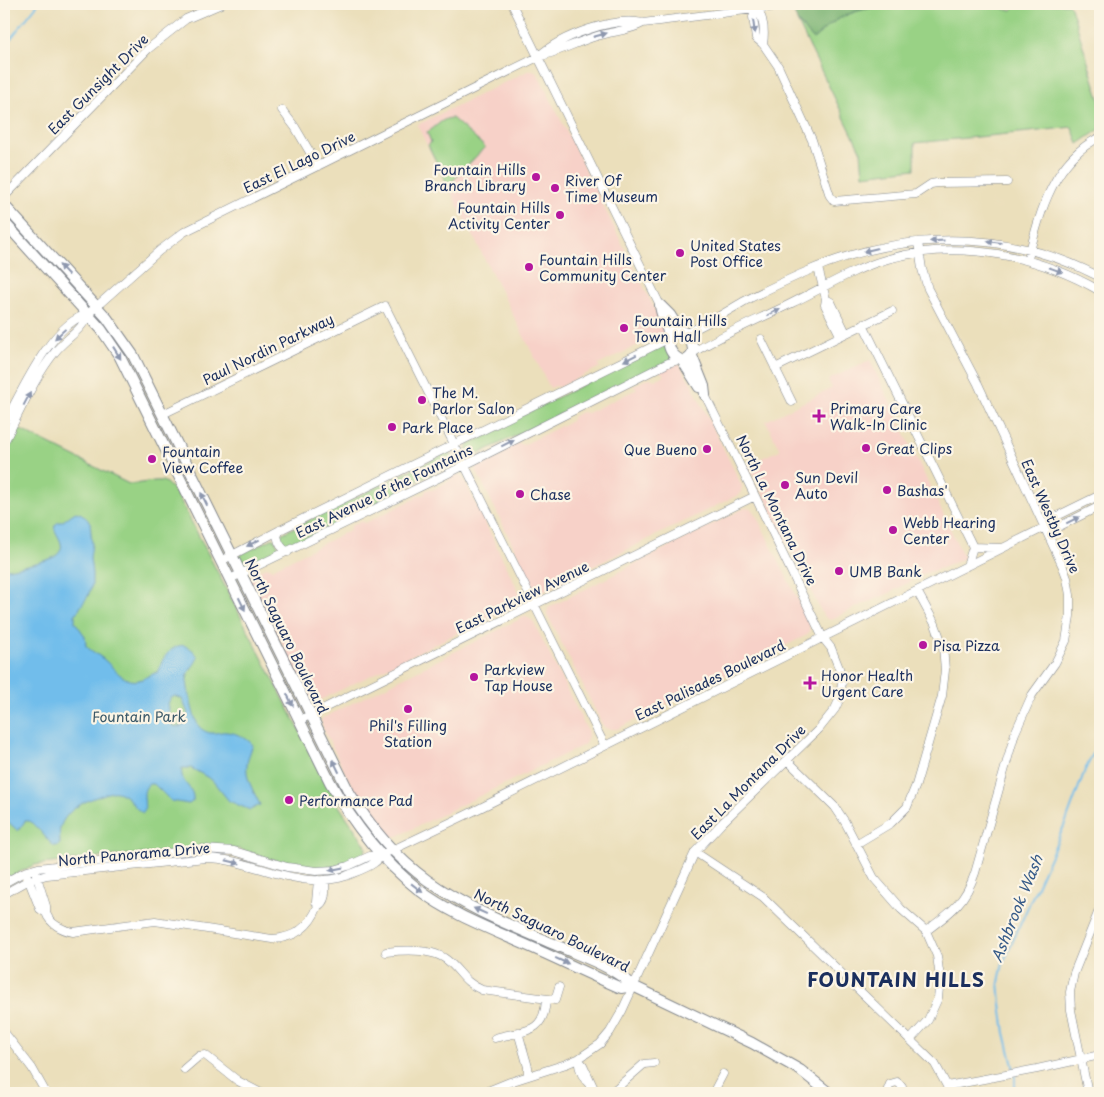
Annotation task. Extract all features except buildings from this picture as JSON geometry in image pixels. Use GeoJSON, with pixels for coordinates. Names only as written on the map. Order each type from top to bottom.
{"type":"FeatureCollection","features":[{"type":"Feature","properties":{"kind":"main road","name":"North Saguaro Boulevard"},"geometry":{"type":"LineString","coordinates":[[4,205],[97,306],[133,355],[354,800],[377,833],[387,853]]}},
{"type":"Feature","properties":{"kind":"main road","name":"North Saguaro Boulevard"},"geometry":{"type":"LineString","coordinates":[[4,222],[88,314],[116,352],[140,396],[343,806],[362,834],[387,853],[469,906],[624,977],[633,986],[752,1043],[784,1060],[829,1093]]}},
{"type":"Feature","properties":{"kind":"main road"},"geometry":{"type":"LineString","coordinates":[[660,305],[670,314],[691,340],[693,354],[688,360],[680,360],[671,352],[667,326],[661,315],[660,305]]}},
{"type":"Feature","properties":{"kind":"main road"},"geometry":{"type":"LineString","coordinates":[[669,338],[673,332],[683,332]]}},
{"type":"Feature","properties":{"kind":"main road","name":"North La Montana Drive"},"geometry":{"type":"LineString","coordinates":[[693,354],[704,386],[704,395]]}},
{"type":"Feature","properties":{"kind":"main road","name":"North La Montana Drive"},"geometry":{"type":"LineString","coordinates":[[680,360],[704,395]]}},
{"type":"Feature","properties":{"kind":"main road"},"geometry":{"type":"LineString","coordinates":[[140,396],[150,406],[156,416],[163,414]]}},
{"type":"Feature","properties":{"kind":"street","name":"East Gunsight Drive"},"geometry":{"type":"LineString","coordinates":[[4,197],[148,49],[186,19],[221,4]]}},
{"type":"Feature","properties":{"kind":"street"},"geometry":{"type":"LineString","coordinates":[[512,4],[660,305]]}},
{"type":"Feature","properties":{"kind":"street","name":"East El Lago Drive"},"geometry":{"type":"LineString","coordinates":[[4,424],[38,360],[50,343],[79,317],[88,314],[159,251],[184,232],[538,57],[554,53],[600,35],[634,28],[643,23],[794,4]]}},
{"type":"Feature","properties":{"kind":"street"},"geometry":{"type":"LineString","coordinates":[[757,8],[763,16],[764,34],[762,44],[778,66],[812,140],[832,199],[840,201],[916,194],[931,184],[937,183],[1007,182]]}},
{"type":"Feature","properties":{"kind":"street"},"geometry":{"type":"LineString","coordinates":[[282,110],[303,138],[318,166]]}},
{"type":"Feature","properties":{"kind":"street"},"geometry":{"type":"LineString","coordinates":[[1030,252],[1043,204],[1053,184],[1071,158],[1100,137]]}},
{"type":"Feature","properties":{"kind":"street"},"geometry":{"type":"LineString","coordinates":[[683,332],[708,323],[743,302],[818,268],[868,251],[918,242],[976,240],[1074,264],[1100,277]]}},
{"type":"Feature","properties":{"kind":"street","name":"East Westby Drive"},"geometry":{"type":"LineString","coordinates":[[918,242],[925,280],[934,301],[978,384],[1063,567],[1069,588],[1070,616],[1066,641],[1054,663],[1032,695],[1015,733],[976,873],[968,892],[956,908],[926,931]]}},
{"type":"Feature","properties":{"kind":"street"},"geometry":{"type":"LineString","coordinates":[[693,354],[822,288],[890,258],[957,251],[1003,255],[1028,260],[1056,270],[1100,291]]}},
{"type":"Feature","properties":{"kind":"street"},"geometry":{"type":"LineString","coordinates":[[818,268],[826,300],[825,305],[833,315],[843,334]]}},
{"type":"Feature","properties":{"kind":"street","name":"Paul Nordin Parkway"},"geometry":{"type":"LineString","coordinates":[[163,414],[385,306],[454,445]]}},
{"type":"Feature","properties":{"kind":"street"},"geometry":{"type":"LineString","coordinates":[[775,368],[892,311]]}},
{"type":"Feature","properties":{"kind":"street","name":"East El Lago Drive"},"geometry":{"type":"LineString","coordinates":[[4,442],[6,432],[43,370],[55,352],[85,322],[88,314]]}},
{"type":"Feature","properties":{"kind":"street"},"geometry":{"type":"LineString","coordinates":[[863,324],[973,547],[967,566]]}},
{"type":"Feature","properties":{"kind":"street","name":"East Avenue of the Fountains"},"geometry":{"type":"LineString","coordinates":[[221,561],[669,338]]}},
{"type":"Feature","properties":{"kind":"street"},"geometry":{"type":"LineString","coordinates":[[761,339],[792,402]]}},
{"type":"Feature","properties":{"kind":"street","name":"East Avenue of the Fountains"},"geometry":{"type":"LineString","coordinates":[[230,579],[420,487],[668,363],[680,360]]}},
{"type":"Feature","properties":{"kind":"street","name":"North La Montana Drive"},"geometry":{"type":"LineString","coordinates":[[704,395],[823,638]]}},
{"type":"Feature","properties":{"kind":"street"},"geometry":{"type":"LineString","coordinates":[[454,445],[605,746]]}},
{"type":"Feature","properties":{"kind":"street","name":"East Palisades Boulevard"},"geometry":{"type":"LineString","coordinates":[[387,853],[1045,527],[1051,519],[1100,495]]}},
{"type":"Feature","properties":{"kind":"street","name":"East Parkview Avenue"},"geometry":{"type":"LineString","coordinates":[[300,720],[755,496]]}},
{"type":"Feature","properties":{"kind":"street","name":"East Palisades Boulevard"},"geometry":{"type":"LineString","coordinates":[[1045,527],[1056,528],[1100,506]]}},
{"type":"Feature","properties":{"kind":"street","name":"East Avenue of the Fountains"},"geometry":{"type":"LineString","coordinates":[[280,530],[277,536],[278,542],[288,552]]}},
{"type":"Feature","properties":{"kind":"street"},"geometry":{"type":"LineString","coordinates":[[973,547],[1003,548]]}},
{"type":"Feature","properties":{"kind":"street"},"geometry":{"type":"LineString","coordinates":[[856,844],[891,823],[907,807],[916,786],[942,696],[945,670],[943,646],[935,624],[917,591]]}},
{"type":"Feature","properties":{"kind":"street","name":"East La Montana Drive"},"geometry":{"type":"LineString","coordinates":[[483,1093],[578,1059],[590,1052],[605,1039],[619,1017],[695,852],[830,717],[840,698],[842,681],[831,648],[823,638]]}},
{"type":"Feature","properties":{"kind":"street"},"geometry":{"type":"LineString","coordinates":[[787,760],[835,806],[874,878],[901,909],[926,931],[937,956],[940,978],[938,998],[928,1020],[910,1039]]}},
{"type":"Feature","properties":{"kind":"street","name":"North Panorama Drive"},"geometry":{"type":"LineString","coordinates":[[4,883],[26,871],[34,869],[203,848],[238,852],[287,867],[316,872],[334,870],[370,856],[387,853]]}},
{"type":"Feature","properties":{"kind":"street"},"geometry":{"type":"LineString","coordinates":[[695,852],[763,897],[936,1064],[948,1090],[1007,1074],[1100,1055]]}},
{"type":"Feature","properties":{"kind":"street","name":"North Panorama Drive"},"geometry":{"type":"LineString","coordinates":[[4,894],[33,879],[118,867],[213,858],[299,879],[322,880],[345,876],[360,870],[387,853]]}},
{"type":"Feature","properties":{"kind":"street"},"geometry":{"type":"LineString","coordinates":[[33,879],[34,869]]}},
{"type":"Feature","properties":{"kind":"street"},"geometry":{"type":"LineString","coordinates":[[26,871],[33,879],[40,909],[46,913],[48,919],[56,926],[66,931],[73,932],[156,921],[272,939],[289,936],[301,930],[312,919],[318,906],[316,902],[322,880]]}},
{"type":"Feature","properties":{"kind":"street"},"geometry":{"type":"LineString","coordinates":[[1088,1093],[1071,1010],[1070,992],[1074,973],[1100,908]]}},
{"type":"Feature","properties":{"kind":"street"},"geometry":{"type":"LineString","coordinates":[[386,952],[409,950],[440,955],[448,960],[472,986],[482,990],[555,1000],[559,987]]}},
{"type":"Feature","properties":{"kind":"street"},"geometry":{"type":"LineString","coordinates":[[495,1038],[537,1026],[542,1021],[546,1000]]}},
{"type":"Feature","properties":{"kind":"street"},"geometry":{"type":"LineString","coordinates":[[4,1032],[32,1068],[46,1093]]}},
{"type":"Feature","properties":{"kind":"street"},"geometry":{"type":"LineString","coordinates":[[516,1033],[528,1067],[528,1076]]}},
{"type":"Feature","properties":{"kind":"street"},"geometry":{"type":"LineString","coordinates":[[184,1069],[199,1056],[205,1054],[238,1081],[261,1093]]}},
{"type":"Feature","properties":{"kind":"street"},"geometry":{"type":"LineString","coordinates":[[578,1059],[578,1068],[586,1082],[591,1085],[596,1093]]}},
{"type":"Feature","properties":{"kind":"street"},"geometry":{"type":"LineString","coordinates":[[611,1093],[644,1064],[654,1063]]}},
{"type":"Feature","properties":{"kind":"street"},"geometry":{"type":"LineString","coordinates":[[713,1093],[724,1074]]}},
{"type":"Feature","properties":{"kind":"street"},"geometry":{"type":"LineString","coordinates":[[890,1093],[888,1089],[890,1084],[896,1082],[902,1086],[901,1093]]}},
{"type":"Feature","properties":{"kind":"shaded area"},"geometry":{"type":"Polygon","coordinates":[[[533,70],[538,74],[665,330],[663,336],[654,342],[648,340],[598,365],[600,367],[560,387],[550,388],[417,125],[533,70]]]}},
{"type":"Feature","properties":{"kind":"shaded area"},"geometry":{"type":"Polygon","coordinates":[[[870,360],[964,558],[923,574],[888,594],[832,619],[828,619],[823,615],[748,464],[780,450],[766,421],[832,388],[828,380],[870,360]]]}},
{"type":"Feature","properties":{"kind":"shaded area"},"geometry":{"type":"Polygon","coordinates":[[[679,364],[691,383],[742,486],[741,492],[543,591],[537,591],[475,468],[477,464],[488,457],[495,459],[503,455],[505,449],[518,443],[523,445],[571,421],[573,416],[582,412],[587,413],[637,389],[633,386],[649,378],[655,380],[665,375],[659,371],[670,365],[679,364]]]}},
{"type":"Feature","properties":{"kind":"shaded area"},"geometry":{"type":"Polygon","coordinates":[[[456,474],[463,478],[520,594],[520,601],[316,702],[311,701],[250,580],[252,574],[266,567],[272,569],[350,530],[351,526],[361,521],[365,523],[416,498],[416,495],[425,494],[425,491],[432,490],[451,480],[447,477],[456,474]]]}},
{"type":"Feature","properties":{"kind":"shaded area"},"geometry":{"type":"Polygon","coordinates":[[[745,508],[754,511],[810,624],[809,632],[807,635],[617,729],[605,728],[547,614],[548,608],[745,508]]]}},
{"type":"Feature","properties":{"kind":"shaded area"},"geometry":{"type":"Polygon","coordinates":[[[524,617],[533,621],[587,730],[586,742],[584,745],[398,836],[388,836],[357,797],[321,721],[323,718],[524,617]]]}},
{"type":"Feature","properties":{"kind":"green space"},"geometry":{"type":"Polygon","coordinates":[[[857,4],[911,4],[856,11],[839,19],[813,39],[797,21],[794,12],[857,4]]]}},
{"type":"Feature","properties":{"kind":"green space"},"geometry":{"type":"Polygon","coordinates":[[[911,4],[995,4],[1007,10],[1012,10],[1017,4],[1068,4],[1071,7],[1100,101],[1100,129],[1078,144],[1072,127],[915,143],[915,169],[863,175],[861,152],[797,21],[813,39],[839,19],[856,11],[911,4]]]}},
{"type":"Feature","properties":{"kind":"green space"},"geometry":{"type":"Polygon","coordinates":[[[452,118],[485,147],[448,186],[428,145],[431,142],[427,132],[442,121],[452,118]]]}},
{"type":"Feature","properties":{"kind":"green space"},"geometry":{"type":"Polygon","coordinates":[[[665,343],[673,359],[474,456],[469,455],[466,450],[468,445],[519,417],[665,343]]]}},
{"type":"Feature","properties":{"kind":"green space","name":"Fountain Park"},"geometry":{"type":"Polygon","coordinates":[[[15,427],[129,484],[162,481],[177,494],[339,806],[365,844],[365,852],[360,858],[337,866],[315,869],[289,865],[239,849],[122,855],[34,865],[4,880],[4,448],[15,427]]]}},
{"type":"Feature","properties":{"kind":"green space"},"geometry":{"type":"Polygon","coordinates":[[[446,453],[450,454],[453,458],[451,465],[417,481],[401,492],[285,548],[279,536],[281,534],[446,453]]]}},
{"type":"Feature","properties":{"kind":"green space"},"geometry":{"type":"Polygon","coordinates":[[[274,538],[281,551],[247,568],[242,565],[239,558],[241,554],[274,538]]]}},
{"type":"Feature","properties":{"kind":"water"},"geometry":{"type":"Polygon","coordinates":[[[76,512],[82,514],[90,522],[92,544],[90,558],[92,585],[88,596],[75,615],[75,622],[85,636],[86,646],[123,677],[133,681],[158,672],[164,658],[177,646],[190,648],[198,657],[187,677],[196,721],[206,732],[233,733],[253,745],[247,769],[249,782],[260,805],[250,810],[229,801],[212,780],[191,768],[182,768],[183,778],[193,796],[193,801],[189,804],[171,801],[154,784],[149,784],[146,787],[143,813],[120,793],[109,793],[96,797],[71,811],[63,821],[60,828],[60,844],[57,846],[53,846],[30,821],[25,821],[18,831],[4,818],[4,568],[8,569],[34,564],[57,555],[60,551],[61,542],[55,527],[57,523],[76,512]],[[175,696],[168,703],[173,726],[179,727],[186,723],[188,713],[182,699],[175,696]]]}},
{"type":"Feature","properties":{"kind":"waterway"},"geometry":{"type":"LineString","coordinates":[[4,47],[38,4]]}},
{"type":"Feature","properties":{"kind":"waterway","name":"Ashbrook Wash"},"geometry":{"type":"LineString","coordinates":[[1014,1070],[1005,1033],[1001,1004],[999,982],[1003,963],[1067,819],[1085,770],[1100,740]]}},
{"type":"Feature","properties":{"kind":"waterway","name":"Ashbrook Wash"},"geometry":{"type":"LineString","coordinates":[[1015,1075],[1015,1093]]}},
{"type":"Feature","properties":{"kind":"place","name":"Fountain Hills Branch Library"},"geometry":{"type":"Point","coordinates":[536,177]}},
{"type":"Feature","properties":{"kind":"place","name":"River Of Time Museum"},"geometry":{"type":"Point","coordinates":[555,188]}},
{"type":"Feature","properties":{"kind":"place","name":"Fountain Hills Activity Center"},"geometry":{"type":"Point","coordinates":[560,215]}},
{"type":"Feature","properties":{"kind":"place","name":"United States Post Office"},"geometry":{"type":"Point","coordinates":[680,253]}},
{"type":"Feature","properties":{"kind":"place","name":"Fountain Hills Community Center"},"geometry":{"type":"Point","coordinates":[529,267]}},
{"type":"Feature","properties":{"kind":"place","name":"Fountain Hills Town Hall"},"geometry":{"type":"Point","coordinates":[624,328]}},
{"type":"Feature","properties":{"kind":"place","name":"The M. Parlor Salon"},"geometry":{"type":"Point","coordinates":[422,400]}},
{"type":"Feature","properties":{"kind":"place","name":"Primary Care Walk-In Clinic"},"geometry":{"type":"Point","coordinates":[819,416]}},
{"type":"Feature","properties":{"kind":"place","name":"Park Place"},"geometry":{"type":"Point","coordinates":[392,427]}},
{"type":"Feature","properties":{"kind":"place","name":"Great Clips"},"geometry":{"type":"Point","coordinates":[866,448]}},
{"type":"Feature","properties":{"kind":"place","name":"Que Bueno"},"geometry":{"type":"Point","coordinates":[707,449]}},
{"type":"Feature","properties":{"kind":"place","name":"Fountain View Coffee"},"geometry":{"type":"Point","coordinates":[152,459]}},
{"type":"Feature","properties":{"kind":"place","name":"Sun Devil Auto"},"geometry":{"type":"Point","coordinates":[785,485]}},
{"type":"Feature","properties":{"kind":"place","name":"Bashas'"},"geometry":{"type":"Point","coordinates":[887,490]}},
{"type":"Feature","properties":{"kind":"place","name":"Chase"},"geometry":{"type":"Point","coordinates":[520,494]}},
{"type":"Feature","properties":{"kind":"place","name":"Webb Hearing Center"},"geometry":{"type":"Point","coordinates":[893,530]}},
{"type":"Feature","properties":{"kind":"place","name":"UMB Bank"},"geometry":{"type":"Point","coordinates":[839,571]}},
{"type":"Feature","properties":{"kind":"place","name":"Pisa Pizza"},"geometry":{"type":"Point","coordinates":[923,645]}},
{"type":"Feature","properties":{"kind":"place","name":"Parkview Tap House"},"geometry":{"type":"Point","coordinates":[474,677]}},
{"type":"Feature","properties":{"kind":"place","name":"Honor Health Urgent Care"},"geometry":{"type":"Point","coordinates":[810,683]}},
{"type":"Feature","properties":{"kind":"place","name":"Phil's Filling Station"},"geometry":{"type":"Point","coordinates":[408,709]}},
{"type":"Feature","properties":{"kind":"place","name":"Performance Pad"},"geometry":{"type":"Point","coordinates":[289,800]}},
{"type":"Feature","properties":{"kind":"district","name":"FOUNTAIN HILLS"},"geometry":{"type":"Point","coordinates":[896,979]}}]}
